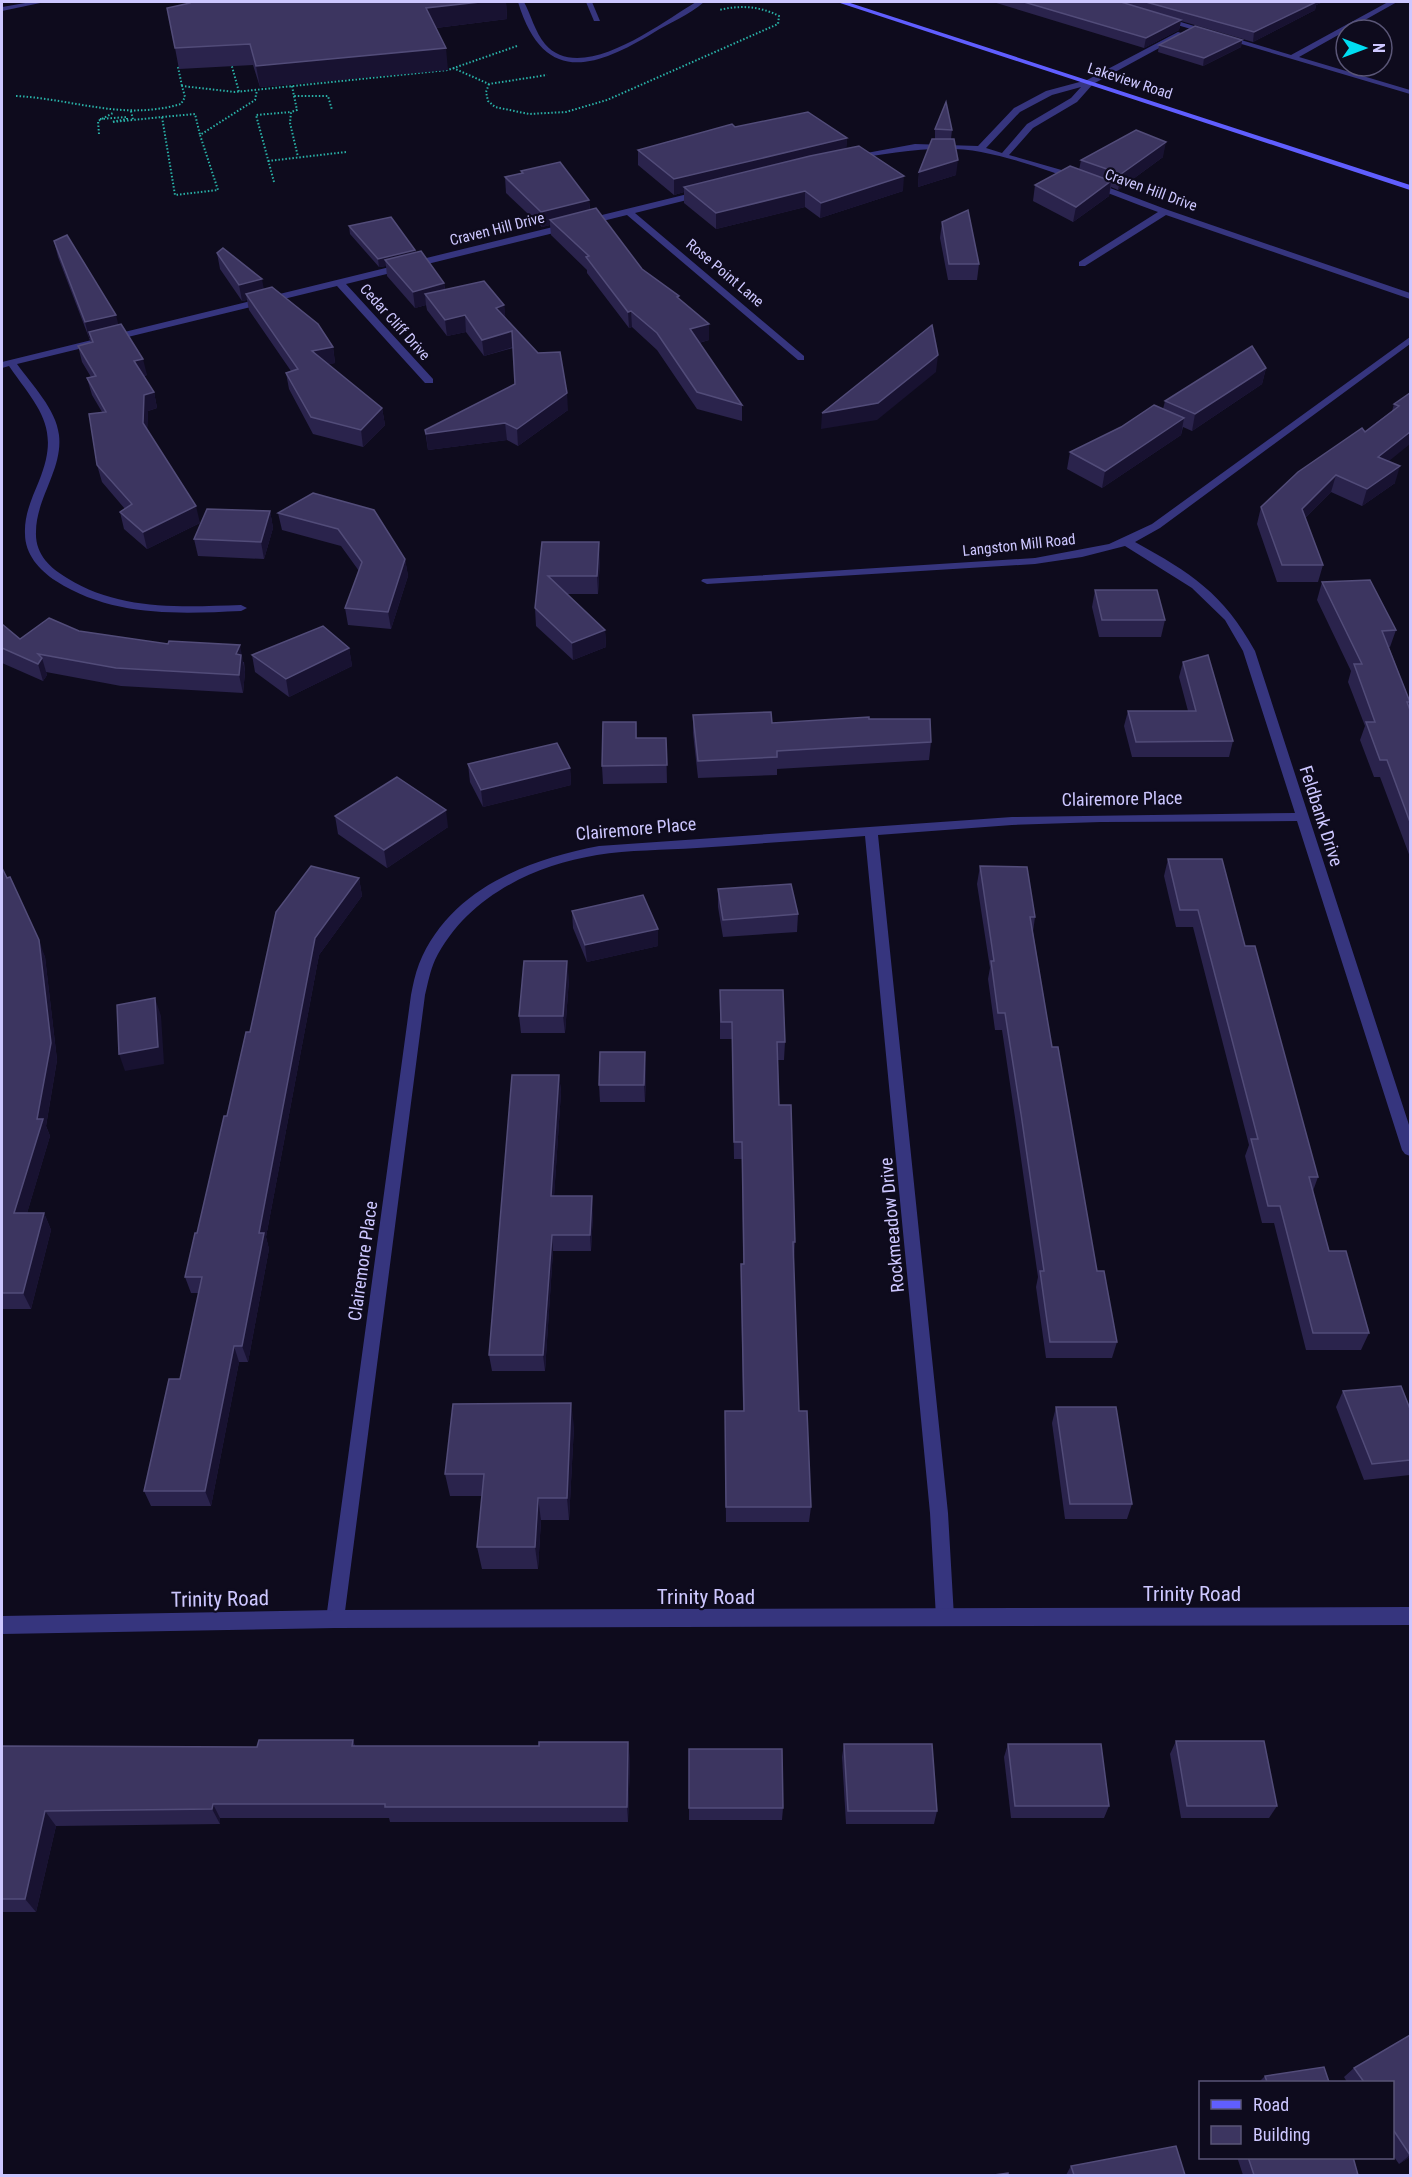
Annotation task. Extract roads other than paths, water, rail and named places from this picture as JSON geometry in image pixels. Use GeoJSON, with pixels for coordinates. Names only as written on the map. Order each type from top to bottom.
{"type":"FeatureCollection","features":[{"type":"Feature","properties":{"kind":"main road","name":"Lakeview Road"},"geometry":{"type":"LineString","coordinates":[[841,2],[1410,188]]}},
{"type":"Feature","properties":{"kind":"street"},"geometry":{"type":"LineString","coordinates":[[2,9],[41,2]]}},
{"type":"Feature","properties":{"kind":"street"},"geometry":{"type":"LineString","coordinates":[[521,2],[539,41],[548,52],[585,59],[605,57],[700,2]]}},
{"type":"Feature","properties":{"kind":"street"},"geometry":{"type":"LineString","coordinates":[[589,2],[597,19]]}},
{"type":"Feature","properties":{"kind":"street"},"geometry":{"type":"LineString","coordinates":[[1291,58],[1393,2]]}},
{"type":"Feature","properties":{"kind":"street"},"geometry":{"type":"LineString","coordinates":[[1157,18],[1410,92]]}},
{"type":"Feature","properties":{"kind":"street"},"geometry":{"type":"LineString","coordinates":[[1004,155],[1030,126],[1074,100],[1090,82],[1191,28]]}},
{"type":"Feature","properties":{"kind":"street"},"geometry":{"type":"LineString","coordinates":[[980,149],[1017,110],[1049,93],[1090,82]]}},
{"type":"Feature","properties":{"kind":"street","name":"Craven Hill Drive"},"geometry":{"type":"LineString","coordinates":[[842,159],[915,147],[980,149],[1062,173],[1165,212],[1410,296]]}},
{"type":"Feature","properties":{"kind":"street","name":"Craven Hill Drive"},"geometry":{"type":"LineString","coordinates":[[6,363],[719,189]]}},
{"type":"Feature","properties":{"kind":"street","name":"Rose Point Lane"},"geometry":{"type":"LineString","coordinates":[[629,212],[801,358]]}},
{"type":"Feature","properties":{"kind":"street"},"geometry":{"type":"LineString","coordinates":[[1082,264],[1165,212]]}},
{"type":"Feature","properties":{"kind":"street","name":"Cedar Cliff Drive"},"geometry":{"type":"LineString","coordinates":[[340,283],[429,381]]}},
{"type":"Feature","properties":{"kind":"street","name":"Langston Mill Road"},"geometry":{"type":"LineString","coordinates":[[707,581],[1035,561],[1070,556],[1127,542],[1156,526],[1410,340]]}},
{"type":"Feature","properties":{"kind":"street"},"geometry":{"type":"LineString","coordinates":[[6,363],[46,416],[54,434],[54,455],[30,518],[30,535],[34,553],[43,567],[68,586],[116,604],[178,610],[241,608]]}},
{"type":"Feature","properties":{"kind":"street","name":"Feldbank Drive"},"geometry":{"type":"LineString","coordinates":[[1127,542],[1198,588],[1228,616],[1249,651],[1410,1150]]}},
{"type":"Feature","properties":{"kind":"street","name":"Clairemore Place"},"geometry":{"type":"LineString","coordinates":[[335,1619],[418,995],[427,961],[448,925],[477,898],[494,886],[531,867],[572,854],[599,850],[871,830],[1089,818],[1302,817]]}},
{"type":"Feature","properties":{"kind":"street","name":"Rockmeadow Drive"},"geometry":{"type":"LineString","coordinates":[[871,830],[888,974],[939,1513],[945,1617]]}},
{"type":"Feature","properties":{"kind":"street","name":"Trinity Road"},"geometry":{"type":"LineString","coordinates":[[2,1625],[335,1619],[1410,1616]]}}]}
